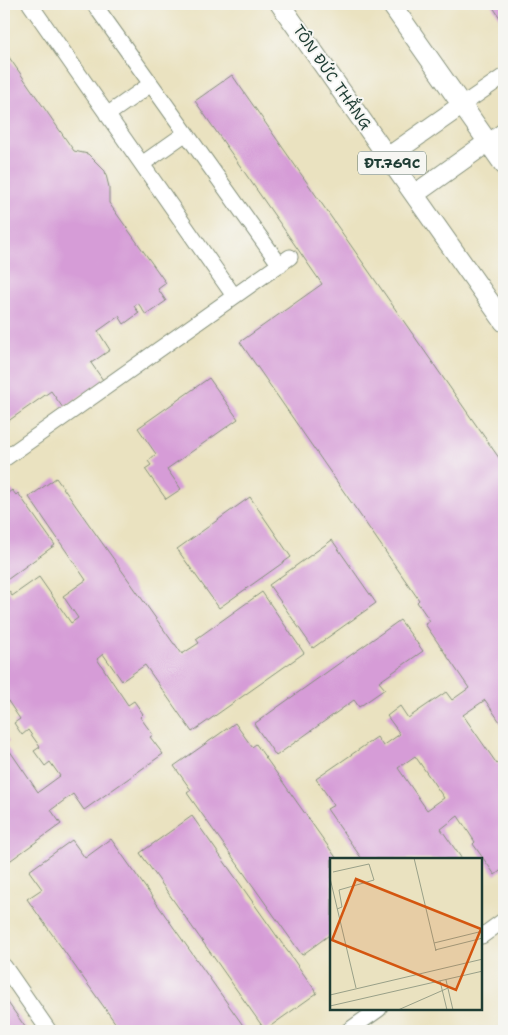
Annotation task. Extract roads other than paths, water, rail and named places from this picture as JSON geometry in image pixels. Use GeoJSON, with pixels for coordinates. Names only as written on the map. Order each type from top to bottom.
{"type":"FeatureCollection","features":[{"type":"Feature","properties":{"kind":"main road","name":"TÔN ĐỨC THẮNG"},"geometry":{"type":"LineString","coordinates":[[280,4],[504,322]]}},
{"type":"Feature","properties":{"kind":"main road"},"geometry":{"type":"LineString","coordinates":[[391,4],[504,165]]}},
{"type":"Feature","properties":{"kind":"main road"},"geometry":{"type":"LineString","coordinates":[[388,156],[462,105]]}},
{"type":"Feature","properties":{"kind":"main road"},"geometry":{"type":"LineString","coordinates":[[414,194],[488,142]]}},
{"type":"Feature","properties":{"kind":"street"},"geometry":{"type":"LineString","coordinates":[[4,459],[285,261],[186,134],[94,4]]}},
{"type":"Feature","properties":{"kind":"street"},"geometry":{"type":"LineString","coordinates":[[34,5],[107,115],[234,296]]}},
{"type":"Feature","properties":{"kind":"street"},"geometry":{"type":"LineString","coordinates":[[462,105],[504,76]]}},
{"type":"Feature","properties":{"kind":"street"},"geometry":{"type":"LineString","coordinates":[[107,115],[151,84]]}},
{"type":"Feature","properties":{"kind":"street"},"geometry":{"type":"LineString","coordinates":[[488,142],[504,130]]}},
{"type":"Feature","properties":{"kind":"street"},"geometry":{"type":"LineString","coordinates":[[142,164],[186,134]]}},
{"type":"Feature","properties":{"kind":"street"},"geometry":{"type":"LineString","coordinates":[[483,935],[504,920]]}},
{"type":"Feature","properties":{"kind":"street"},"geometry":{"type":"LineString","coordinates":[[4,966],[49,1031]]}},
{"type":"Feature","properties":{"kind":"street"},"geometry":{"type":"LineString","coordinates":[[348,1031],[378,1010]]}}]}
